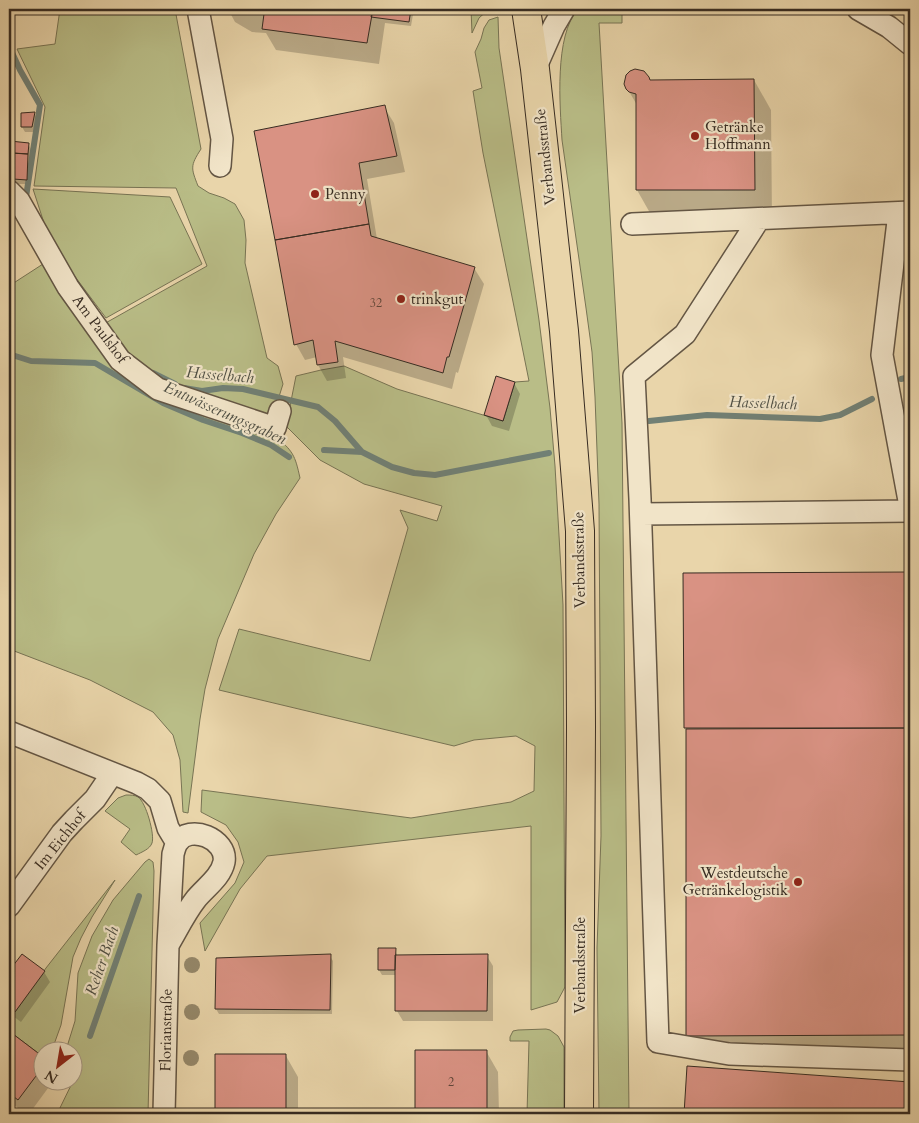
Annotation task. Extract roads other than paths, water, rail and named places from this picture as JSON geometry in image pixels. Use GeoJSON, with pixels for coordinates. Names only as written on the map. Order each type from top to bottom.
{"type":"FeatureCollection","features":[{"type":"Feature","properties":{"kind":"main road","name":"Verbandsstraße"},"geometry":{"type":"LineString","coordinates":[[526,9],[535,69],[564,331],[580,531],[579,1114]]}},
{"type":"Feature","properties":{"kind":"street"},"geometry":{"type":"LineString","coordinates":[[198,9],[222,138],[220,166]]}},
{"type":"Feature","properties":{"kind":"street"},"geometry":{"type":"LineString","coordinates":[[535,69],[554,26],[564,9]]}},
{"type":"Feature","properties":{"kind":"street"},"geometry":{"type":"LineString","coordinates":[[858,9],[890,27],[910,44]]}},
{"type":"Feature","properties":{"kind":"street","name":"Am Paulshof"},"geometry":{"type":"LineString","coordinates":[[9,191],[19,201],[68,287],[120,360],[158,389],[278,420]]}},
{"type":"Feature","properties":{"kind":"street"},"geometry":{"type":"LineString","coordinates":[[632,224],[905,212],[882,356],[910,506]]}},
{"type":"Feature","properties":{"kind":"street"},"geometry":{"type":"LineString","coordinates":[[759,219],[685,334],[634,376],[641,514],[658,1042],[728,1054],[910,1060]]}},
{"type":"Feature","properties":{"kind":"street"},"geometry":{"type":"LineString","coordinates":[[641,514],[910,511]]}},
{"type":"Feature","properties":{"kind":"street"},"geometry":{"type":"LineString","coordinates":[[9,732],[148,789],[160,802],[168,828],[177,843]]}},
{"type":"Feature","properties":{"kind":"street","name":"Im Eichhof"},"geometry":{"type":"LineString","coordinates":[[9,906],[62,834],[95,799],[112,774]]}},
{"type":"Feature","properties":{"kind":"street","name":"Florianstraße"},"geometry":{"type":"LineString","coordinates":[[164,1114],[168,945],[173,854],[177,843],[183,837],[191,834],[208,836],[222,850],[224,861],[219,874],[196,899],[168,945]]}},
{"type":"Feature","properties":{"kind":"waterway","name":"Hasselbach"},"geometry":{"type":"LineString","coordinates":[[9,46],[40,105],[26,197],[28,200]]}},
{"type":"Feature","properties":{"kind":"waterway","name":"Entwässerungsgraben"},"geometry":{"type":"LineString","coordinates":[[9,354],[31,361],[95,363],[163,403],[271,445],[289,457]]}},
{"type":"Feature","properties":{"kind":"waterway","name":"Hasselbach"},"geometry":{"type":"LineString","coordinates":[[153,373],[175,384]]}},
{"type":"Feature","properties":{"kind":"waterway","name":"Hasselbach"},"geometry":{"type":"LineString","coordinates":[[901,379],[910,377]]}},
{"type":"Feature","properties":{"kind":"waterway","name":"Hasselbach"},"geometry":{"type":"LineString","coordinates":[[184,388],[202,391],[223,388],[243,389],[318,407],[335,421],[362,452],[392,467],[414,473],[435,475],[549,453]]}},
{"type":"Feature","properties":{"kind":"waterway","name":"Hasselbach"},"geometry":{"type":"LineString","coordinates":[[649,421],[707,415],[820,419],[840,415],[872,399]]}},
{"type":"Feature","properties":{"kind":"waterway"},"geometry":{"type":"LineString","coordinates":[[324,450],[362,452]]}},
{"type":"Feature","properties":{"kind":"waterway","name":"Reher Bach"},"geometry":{"type":"LineString","coordinates":[[90,1036],[139,896]]}},
{"type":"Feature","properties":{"kind":"place","name":"Getränke Hoffmann"},"geometry":{"type":"Point","coordinates":[695,136]}},
{"type":"Feature","properties":{"kind":"place","name":"Penny"},"geometry":{"type":"Point","coordinates":[315,194]}},
{"type":"Feature","properties":{"kind":"place","name":"trinkgut"},"geometry":{"type":"Point","coordinates":[401,299]}},
{"type":"Feature","properties":{"kind":"place","name":"Westdeutsche Getränkelogistik"},"geometry":{"type":"Point","coordinates":[798,882]}}]}
